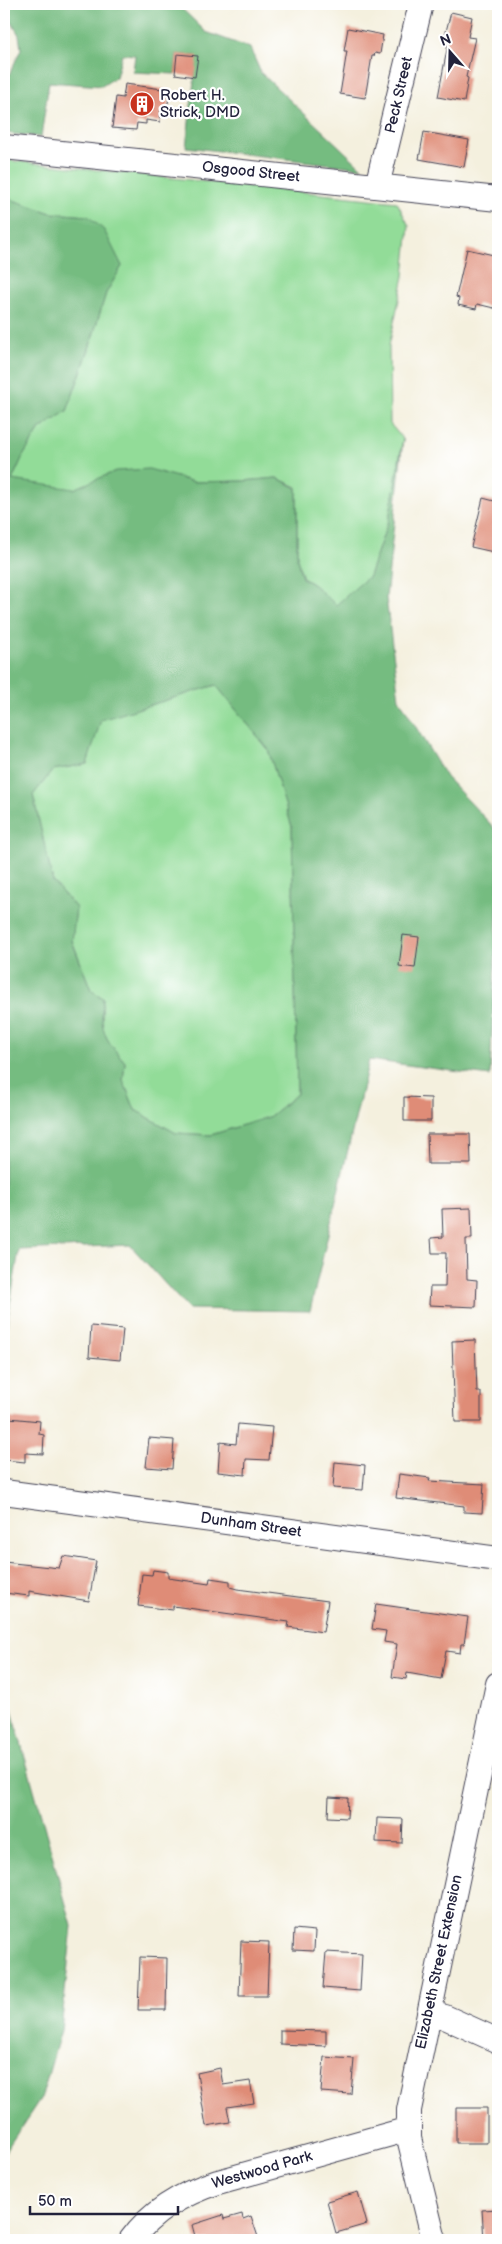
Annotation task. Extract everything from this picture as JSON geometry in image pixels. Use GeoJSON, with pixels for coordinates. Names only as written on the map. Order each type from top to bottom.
{"type":"FeatureCollection","features":[{"type":"Feature","properties":{"kind":"street","name":"Peck Street"},"geometry":{"type":"LineString","coordinates":[[377,186],[420,4]]}},
{"type":"Feature","properties":{"kind":"street","name":"Osgood Street"},"geometry":{"type":"LineString","coordinates":[[4,147],[498,199]]}},
{"type":"Feature","properties":{"kind":"street","name":"Dunham Street"},"geometry":{"type":"LineString","coordinates":[[4,1492],[498,1559]]}},
{"type":"Feature","properties":{"kind":"street","name":"Elizabeth Street Extension"},"geometry":{"type":"LineString","coordinates":[[434,2240],[413,2159],[409,2129],[412,2087],[498,1684]]}},
{"type":"Feature","properties":{"kind":"street"},"geometry":{"type":"LineString","coordinates":[[429,2013],[445,2017],[498,2041]]}},
{"type":"Feature","properties":{"kind":"street","name":"Westwood Park"},"geometry":{"type":"LineString","coordinates":[[131,2240],[169,2202],[188,2192],[227,2179],[409,2129]]}},
{"type":"Feature","properties":{"kind":"green space"},"geometry":{"type":"Polygon","coordinates":[[[4,4],[177,4],[206,32],[250,48],[261,73],[362,168],[186,147],[197,56],[177,54],[175,74],[133,72],[135,55],[122,54],[116,77],[102,86],[49,82],[41,137],[4,133],[4,86],[21,49],[19,35],[4,9],[4,4]]]}},
{"type":"Feature","properties":{"kind":"green space"},"geometry":{"type":"Polygon","coordinates":[[[4,160],[397,202],[409,226],[404,276],[389,346],[390,424],[403,439],[389,519],[369,576],[336,606],[314,585],[303,578],[297,559],[297,487],[277,478],[194,482],[149,470],[117,576],[12,480],[23,456],[40,429],[67,411],[106,293],[122,266],[88,216],[51,213],[4,197],[4,160]]]}},
{"type":"Feature","properties":{"kind":"green space"},"geometry":{"type":"Polygon","coordinates":[[[4,197],[51,213],[88,216],[104,230],[122,266],[106,293],[67,411],[40,429],[23,456],[12,480],[74,489],[116,471],[149,469],[194,482],[277,478],[297,488],[297,559],[302,578],[314,585],[336,605],[369,576],[389,519],[403,439],[386,598],[399,699],[446,777],[498,832],[498,895],[490,1076],[369,1060],[310,1311],[188,1309],[130,1245],[19,1250],[4,1342],[4,197]],[[216,685],[101,720],[87,764],[53,770],[33,795],[53,882],[76,908],[72,941],[91,990],[103,998],[102,1018],[105,1033],[112,1046],[125,1062],[123,1080],[135,1110],[176,1133],[211,1135],[269,1117],[297,1094],[292,827],[268,749],[216,685]]]}},
{"type":"Feature","properties":{"kind":"green space"},"geometry":{"type":"Polygon","coordinates":[[[216,685],[268,749],[292,827],[297,1094],[269,1117],[211,1135],[176,1133],[135,1110],[123,1080],[125,1062],[112,1046],[103,1026],[103,998],[91,990],[72,940],[76,908],[53,882],[33,795],[53,770],[87,764],[100,720],[216,685]]]}},
{"type":"Feature","properties":{"kind":"green space"},"geometry":{"type":"Polygon","coordinates":[[[4,1682],[72,1926],[61,2030],[42,2096],[4,2153],[4,1682]]]}},
{"type":"Feature","properties":{"kind":"building"},"geometry":{"type":"Polygon","coordinates":[[[451,12],[472,17],[468,37],[475,38],[466,77],[468,78],[464,102],[438,97],[448,44],[443,43],[451,12]]]}},
{"type":"Feature","properties":{"kind":"building"},"geometry":{"type":"Polygon","coordinates":[[[348,28],[383,35],[380,54],[375,53],[372,56],[365,98],[340,94],[347,51],[344,51],[348,28]]]}},
{"type":"Feature","properties":{"kind":"building"},"geometry":{"type":"Polygon","coordinates":[[[177,54],[198,56],[195,77],[175,74],[177,54]]]}},
{"type":"Feature","properties":{"kind":"building","name":"Robert H. Strick, DMD"},"geometry":{"type":"Polygon","coordinates":[[[125,84],[170,90],[167,110],[161,109],[160,122],[146,120],[146,124],[137,123],[136,130],[112,128],[116,97],[123,98],[125,84]]]}},
{"type":"Feature","properties":{"kind":"building"},"geometry":{"type":"Polygon","coordinates":[[[424,132],[469,140],[464,167],[419,159],[424,132]]]}},
{"type":"Feature","properties":{"kind":"building"},"geometry":{"type":"Polygon","coordinates":[[[467,249],[498,256],[498,309],[477,304],[476,309],[458,305],[459,298],[456,297],[467,249]]]}},
{"type":"Feature","properties":{"kind":"building"},"geometry":{"type":"Polygon","coordinates":[[[483,498],[498,502],[498,553],[471,547],[483,498]]]}},
{"type":"Feature","properties":{"kind":"building"},"geometry":{"type":"Polygon","coordinates":[[[403,935],[419,937],[415,968],[399,966],[403,935]]]}},
{"type":"Feature","properties":{"kind":"building"},"geometry":{"type":"Polygon","coordinates":[[[404,1097],[431,1098],[431,1121],[404,1121],[404,1097]]]}},
{"type":"Feature","properties":{"kind":"building"},"geometry":{"type":"Polygon","coordinates":[[[427,1134],[470,1134],[471,1164],[428,1164],[427,1134]]]}},
{"type":"Feature","properties":{"kind":"building"},"geometry":{"type":"Polygon","coordinates":[[[471,1208],[472,1239],[466,1239],[467,1279],[477,1280],[476,1307],[429,1305],[430,1287],[445,1287],[446,1253],[432,1253],[431,1238],[443,1237],[442,1209],[471,1208]]]}},
{"type":"Feature","properties":{"kind":"building"},"geometry":{"type":"Polygon","coordinates":[[[91,1326],[123,1329],[120,1360],[89,1357],[91,1326]]]}},
{"type":"Feature","properties":{"kind":"building"},"geometry":{"type":"Polygon","coordinates":[[[475,1340],[477,1392],[481,1392],[481,1422],[455,1422],[452,1341],[475,1340]]]}},
{"type":"Feature","properties":{"kind":"building"},"geometry":{"type":"Polygon","coordinates":[[[9,1418],[40,1421],[39,1434],[44,1435],[43,1454],[25,1453],[25,1462],[4,1460],[4,1430],[8,1431],[9,1418]]]}},
{"type":"Feature","properties":{"kind":"building"},"geometry":{"type":"Polygon","coordinates":[[[238,1424],[272,1427],[269,1460],[246,1459],[245,1475],[218,1472],[220,1442],[236,1444],[238,1424]]]}},
{"type":"Feature","properties":{"kind":"building"},"geometry":{"type":"Polygon","coordinates":[[[149,1438],[174,1440],[172,1469],[146,1467],[149,1438]]]}},
{"type":"Feature","properties":{"kind":"building"},"geometry":{"type":"Polygon","coordinates":[[[335,1462],[365,1465],[363,1490],[333,1488],[335,1462]]]}},
{"type":"Feature","properties":{"kind":"building"},"geometry":{"type":"Polygon","coordinates":[[[399,1474],[430,1478],[429,1481],[484,1484],[482,1513],[464,1512],[464,1506],[396,1498],[399,1474]]]}},
{"type":"Feature","properties":{"kind":"building"},"geometry":{"type":"Polygon","coordinates":[[[63,1556],[96,1561],[89,1601],[29,1591],[29,1596],[4,1593],[4,1562],[59,1568],[63,1556]]]}},
{"type":"Feature","properties":{"kind":"building"},"geometry":{"type":"Polygon","coordinates":[[[153,1570],[168,1572],[168,1578],[209,1584],[210,1578],[230,1581],[230,1587],[237,1589],[328,1601],[323,1632],[288,1627],[289,1622],[173,1606],[173,1610],[138,1606],[142,1574],[152,1575],[153,1570]]]}},
{"type":"Feature","properties":{"kind":"building"},"geometry":{"type":"Polygon","coordinates":[[[376,1604],[468,1617],[464,1644],[461,1644],[460,1653],[446,1651],[441,1679],[407,1673],[406,1679],[392,1677],[397,1644],[384,1642],[386,1631],[372,1629],[376,1604]]]}},
{"type":"Feature","properties":{"kind":"building"},"geometry":{"type":"Polygon","coordinates":[[[329,1797],[348,1798],[347,1818],[328,1817],[329,1797]]]}},
{"type":"Feature","properties":{"kind":"building"},"geometry":{"type":"Polygon","coordinates":[[[377,1818],[403,1819],[402,1843],[376,1842],[377,1818]]]}},
{"type":"Feature","properties":{"kind":"building"},"geometry":{"type":"Polygon","coordinates":[[[294,1929],[315,1931],[314,1951],[293,1950],[294,1929]]]}},
{"type":"Feature","properties":{"kind":"building"},"geometry":{"type":"Polygon","coordinates":[[[241,1941],[269,1942],[267,1996],[239,1996],[241,1941]]]}},
{"type":"Feature","properties":{"kind":"building"},"geometry":{"type":"Polygon","coordinates":[[[326,1952],[362,1954],[360,1991],[323,1988],[326,1952]]]}},
{"type":"Feature","properties":{"kind":"building"},"geometry":{"type":"Polygon","coordinates":[[[140,1957],[167,1958],[166,2010],[138,2010],[140,1957]]]}},
{"type":"Feature","properties":{"kind":"building"},"geometry":{"type":"Polygon","coordinates":[[[280,2030],[326,2031],[326,2046],[280,2044],[280,2030]]]}},
{"type":"Feature","properties":{"kind":"building"},"geometry":{"type":"Polygon","coordinates":[[[324,2057],[354,2059],[351,2094],[321,2092],[324,2057]]]}},
{"type":"Feature","properties":{"kind":"building"},"geometry":{"type":"Polygon","coordinates":[[[220,2068],[223,2085],[250,2081],[254,2103],[227,2107],[230,2122],[206,2126],[197,2073],[220,2068]]]}},
{"type":"Feature","properties":{"kind":"building"},"geometry":{"type":"Polygon","coordinates":[[[456,2108],[487,2108],[487,2143],[456,2143],[456,2108]]]}},
{"type":"Feature","properties":{"kind":"building"},"geometry":{"type":"Polygon","coordinates":[[[358,2192],[367,2224],[336,2233],[327,2201],[358,2192]]]}},
{"type":"Feature","properties":{"kind":"building"},"geometry":{"type":"Polygon","coordinates":[[[498,2209],[498,2240],[484,2240],[482,2210],[498,2209]]]}},
{"type":"Feature","properties":{"kind":"building"},"geometry":{"type":"Polygon","coordinates":[[[242,2214],[243,2219],[251,2216],[259,2240],[196,2240],[192,2225],[223,2215],[224,2219],[242,2214]]]}},
{"type":"Feature","properties":{"kind":"place","name":"Robert H. Strick, DMD"},"geometry":{"type":"Point","coordinates":[142,104]}}]}
